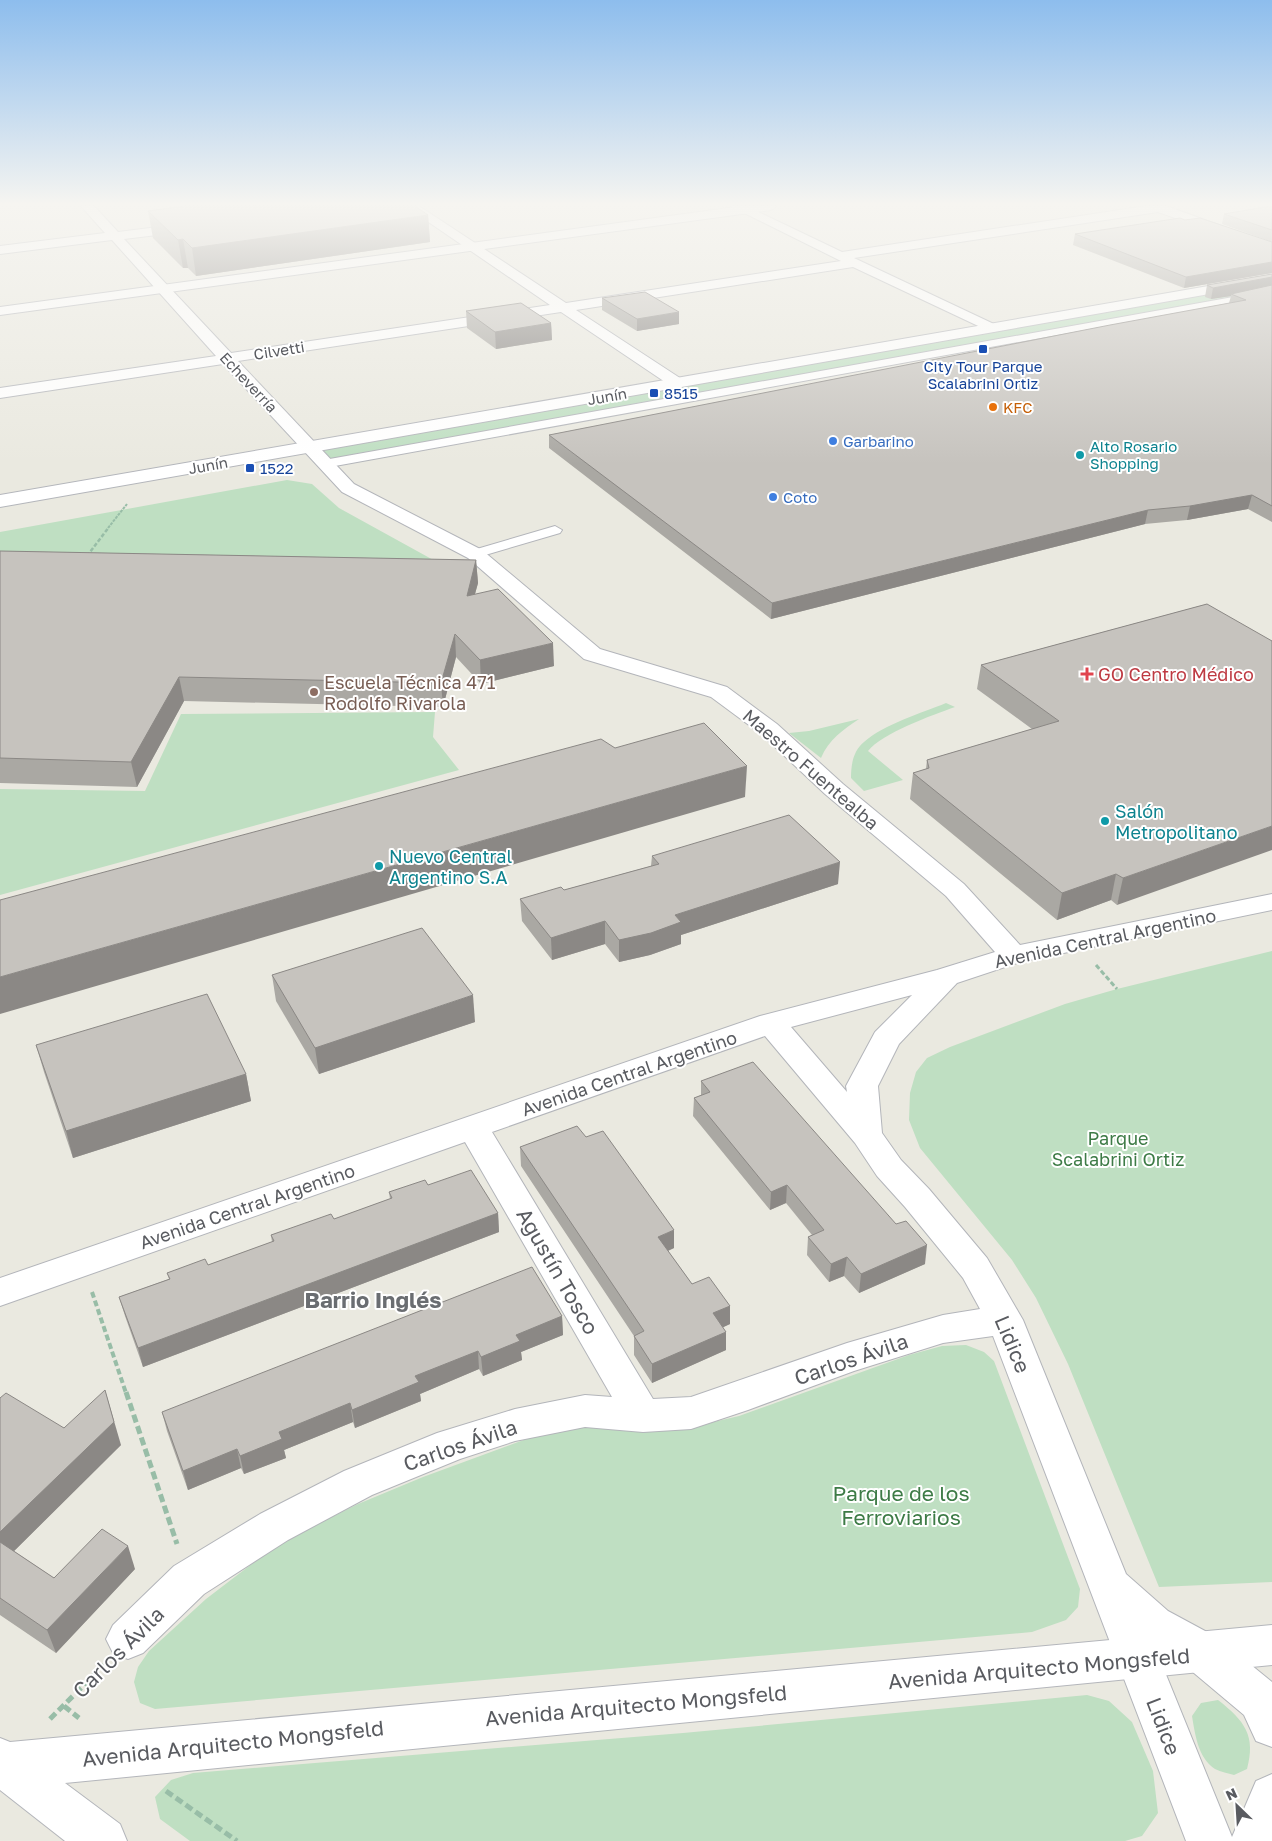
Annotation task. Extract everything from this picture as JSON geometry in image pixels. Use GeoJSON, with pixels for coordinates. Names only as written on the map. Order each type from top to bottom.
{"type":"FeatureCollection","features":[{"type":"Feature","properties":{"kind":"street"},"geometry":{"type":"LineString","coordinates":[[0,311],[140,292]]}},
{"type":"Feature","properties":{"kind":"street","name":"Echeverría"},"geometry":{"type":"LineString","coordinates":[[164,292],[309,448]]}},
{"type":"Feature","properties":{"kind":"street"},"geometry":{"type":"LineString","coordinates":[[540,292],[678,383]]}},
{"type":"Feature","properties":{"kind":"street","name":"Cilvetti"},"geometry":{"type":"LineString","coordinates":[[0,393],[663,292]]}},
{"type":"Feature","properties":{"kind":"street"},"geometry":{"type":"LineString","coordinates":[[915,292],[991,328]]}},
{"type":"Feature","properties":{"kind":"street","name":"Junín"},"geometry":{"type":"LineString","coordinates":[[0,501],[1198,292]]}},
{"type":"Feature","properties":{"kind":"street","name":"Maestro Fuentealba"},"geometry":{"type":"LineString","coordinates":[[309,448],[348,488],[474,554],[592,654],[719,692],[769,728],[834,789],[955,890],[1014,955]]}},
{"type":"Feature","properties":{"kind":"street","name":"Avenida Central Argentino"},"geometry":{"type":"LineString","coordinates":[[0,1292],[770,1024],[947,977],[1014,955],[1272,902]]}},
{"type":"Feature","properties":{"kind":"street","name":"Lidice"},"geometry":{"type":"LineString","coordinates":[[866,1134],[862,1086],[886,1039],[947,977]]}},
{"type":"Feature","properties":{"kind":"street","name":"Lidice"},"geometry":{"type":"LineString","coordinates":[[770,1024],[866,1134],[889,1168],[917,1198],[975,1268],[1005,1320],[1107,1584],[1210,1841]]}},
{"type":"Feature","properties":{"kind":"street","name":"Agustín Tosco"},"geometry":{"type":"LineString","coordinates":[[474,1127],[643,1416]]}},
{"type":"Feature","properties":{"kind":"street","name":"Carlos Ávila"},"geometry":{"type":"LineString","coordinates":[[128,1639],[189,1580],[274,1527],[358,1482],[450,1444],[515,1425],[586,1411],[643,1416],[691,1413],[734,1400],[847,1358],[943,1329],[1005,1320]]}},
{"type":"Feature","properties":{"kind":"street","name":"Lidice"},"geometry":{"type":"LineString","coordinates":[[1107,1584],[1153,1625],[1203,1653],[1260,1700],[1272,1725]]}},
{"type":"Feature","properties":{"kind":"street","name":"Avenida Arquitecto Mongsfeld"},"geometry":{"type":"LineString","coordinates":[[2,1764],[1137,1657],[1203,1653],[1272,1645]]}},
{"type":"Feature","properties":{"kind":"street"},"geometry":{"type":"LineString","coordinates":[[2,1764],[103,1841]]}},
{"type":"Feature","properties":{"kind":"street"},"geometry":{"type":"LineString","coordinates":[[1254,1841],[1272,1797]]}},
{"type":"Feature","properties":{"kind":"lane","name":"Junín"},"geometry":{"type":"LineString","coordinates":[[324,464],[1272,293]]}},
{"type":"Feature","properties":{"kind":"lane"},"geometry":{"type":"LineString","coordinates":[[991,328],[1015,340]]}},
{"type":"Feature","properties":{"kind":"lane"},"geometry":{"type":"LineString","coordinates":[[678,383],[699,397]]}},
{"type":"Feature","properties":{"kind":"lane"},"geometry":{"type":"LineString","coordinates":[[474,554],[555,530]]}},
{"type":"Feature","properties":{"kind":"path"},"geometry":{"type":"LineString","coordinates":[[84,560],[148,476]]}},
{"type":"Feature","properties":{"kind":"path"},"geometry":{"type":"LineString","coordinates":[[82,1264],[189,1580]]}},
{"type":"Feature","properties":{"kind":"path","name":"Carlos Ávila"},"geometry":{"type":"LineString","coordinates":[[44,1726],[128,1639]]}},
{"type":"Feature","properties":{"kind":"path"},"geometry":{"type":"LineString","coordinates":[[171,1795],[238,1841]]}},
{"type":"Feature","properties":{"kind":"green space"},"geometry":{"type":"Polygon","coordinates":[[[1198,292],[1272,292],[324,464],[309,448],[1198,292]]]}},
{"type":"Feature","properties":{"kind":"green space"},"geometry":{"type":"Polygon","coordinates":[[[287,480],[312,484],[339,508],[466,578],[0,571],[0,532],[287,480]]]}},
{"type":"Feature","properties":{"kind":"green space"},"geometry":{"type":"Polygon","coordinates":[[[946,703],[955,707],[896,731],[875,744],[868,751],[903,780],[864,791],[851,778],[853,759],[857,750],[864,742],[892,724],[946,703]]]}},
{"type":"Feature","properties":{"kind":"green space"},"geometry":{"type":"Polygon","coordinates":[[[435,712],[433,737],[459,770],[0,895],[0,789],[145,791],[181,714],[435,712]]]}},
{"type":"Feature","properties":{"kind":"green space"},"geometry":{"type":"Polygon","coordinates":[[[859,719],[832,740],[821,758],[789,733],[809,731],[859,719]]]}},
{"type":"Feature","properties":{"kind":"green space","name":"Parque Scalabrini Ortiz"},"geometry":{"type":"Polygon","coordinates":[[[1272,951],[1272,1582],[1159,1587],[1068,1364],[1036,1298],[1012,1260],[920,1148],[909,1120],[910,1093],[916,1072],[927,1058],[950,1047],[1065,1004],[1117,989],[1272,951]]]}},
{"type":"Feature","properties":{"kind":"green space","name":"Parque de los Ferroviarios"},"geometry":{"type":"Polygon","coordinates":[[[966,1345],[984,1352],[994,1361],[1080,1589],[1078,1607],[1066,1620],[1032,1632],[155,1709],[140,1703],[134,1682],[138,1667],[149,1651],[206,1599],[279,1543],[358,1504],[423,1477],[548,1431],[580,1425],[692,1427],[739,1416],[909,1355],[942,1346],[966,1345]]]}},
{"type":"Feature","properties":{"kind":"green space"},"geometry":{"type":"Polygon","coordinates":[[[1087,1695],[1109,1701],[1132,1722],[1153,1771],[1158,1813],[1142,1836],[1125,1841],[190,1841],[160,1819],[155,1797],[171,1780],[193,1773],[683,1733],[1087,1695]]]}},
{"type":"Feature","properties":{"kind":"green space"},"geometry":{"type":"Polygon","coordinates":[[[1218,1700],[1241,1722],[1249,1738],[1250,1747],[1247,1769],[1234,1775],[1217,1770],[1209,1764],[1201,1752],[1194,1730],[1192,1716],[1201,1703],[1218,1700]]]}},
{"type":"Feature","properties":{"kind":"building"},"geometry":{"type":"Polygon","coordinates":[[[645,292],[679,312],[637,319],[602,298],[645,292]]]}},
{"type":"Feature","properties":{"kind":"building"},"geometry":{"type":"Polygon","coordinates":[[[1241,292],[1272,292],[1272,506],[1252,495],[1190,506],[1148,510],[772,603],[549,435],[1246,300],[1231,294],[1241,292]]]}},
{"type":"Feature","properties":{"kind":"building"},"geometry":{"type":"Polygon","coordinates":[[[521,303],[551,323],[495,332],[466,311],[521,303]]]}},
{"type":"Feature","properties":{"kind":"building"},"geometry":{"type":"Polygon","coordinates":[[[0,551],[476,560],[467,596],[498,589],[553,643],[480,660],[455,634],[441,683],[179,677],[131,762],[0,758],[0,551]]]}},
{"type":"Feature","properties":{"kind":"building","name":"Salón Metropolitano"},"geometry":{"type":"Polygon","coordinates":[[[1207,604],[1272,641],[1272,826],[1123,878],[1116,874],[1062,893],[913,773],[929,768],[927,760],[1059,721],[981,665],[1207,604]]]}},
{"type":"Feature","properties":{"kind":"building"},"geometry":{"type":"Polygon","coordinates":[[[704,723],[747,766],[0,977],[0,900],[601,739],[615,748],[704,723]]]}},
{"type":"Feature","properties":{"kind":"building"},"geometry":{"type":"Polygon","coordinates":[[[789,815],[840,862],[675,915],[681,922],[651,933],[619,940],[605,921],[551,938],[520,899],[561,887],[564,890],[659,864],[652,856],[789,815]]]}},
{"type":"Feature","properties":{"kind":"building"},"geometry":{"type":"Polygon","coordinates":[[[422,928],[473,995],[315,1048],[272,975],[422,928]]]}},
{"type":"Feature","properties":{"kind":"building"},"geometry":{"type":"Polygon","coordinates":[[[207,994],[246,1074],[66,1131],[36,1045],[207,994]]]}},
{"type":"Feature","properties":{"kind":"building"},"geometry":{"type":"Polygon","coordinates":[[[753,1062],[896,1224],[906,1221],[927,1245],[861,1274],[847,1257],[831,1264],[808,1237],[824,1230],[787,1185],[771,1192],[694,1098],[710,1092],[701,1081],[753,1062]]]}},
{"type":"Feature","properties":{"kind":"building"},"geometry":{"type":"Polygon","coordinates":[[[577,1126],[586,1137],[603,1131],[674,1230],[658,1237],[692,1284],[709,1277],[730,1306],[713,1313],[726,1332],[652,1364],[634,1336],[644,1331],[520,1147],[577,1126]]]}},
{"type":"Feature","properties":{"kind":"building"},"geometry":{"type":"Polygon","coordinates":[[[471,1170],[498,1213],[138,1348],[119,1297],[170,1279],[167,1273],[205,1259],[208,1265],[274,1241],[271,1235],[331,1214],[334,1219],[392,1198],[389,1192],[425,1180],[428,1185],[471,1170]]]}},
{"type":"Feature","properties":{"kind":"building"},"geometry":{"type":"Polygon","coordinates":[[[532,1267],[562,1316],[516,1335],[520,1341],[481,1357],[478,1351],[415,1376],[419,1382],[352,1410],[350,1403],[279,1432],[282,1439],[240,1456],[237,1449],[183,1471],[162,1412],[532,1267]]]}},
{"type":"Feature","properties":{"kind":"building"},"geometry":{"type":"Polygon","coordinates":[[[105,1390],[114,1422],[0,1532],[0,1398],[6,1393],[64,1428],[105,1390]]]}},
{"type":"Feature","properties":{"kind":"building"},"geometry":{"type":"Polygon","coordinates":[[[102,1529],[128,1546],[47,1630],[0,1598],[0,1542],[54,1578],[102,1529]]]}},
{"type":"Feature","properties":{"kind":"place","name":"City Tour Parque Scalabrini Ortiz"},"geometry":{"type":"Point","coordinates":[983,349]}},
{"type":"Feature","properties":{"kind":"place","name":"8515"},"geometry":{"type":"Point","coordinates":[654,393]}},
{"type":"Feature","properties":{"kind":"place","name":"KFC"},"geometry":{"type":"Point","coordinates":[993,407]}},
{"type":"Feature","properties":{"kind":"place","name":"Garbarino"},"geometry":{"type":"Point","coordinates":[833,441]}},
{"type":"Feature","properties":{"kind":"place","name":"Alto Rosario Shopping"},"geometry":{"type":"Point","coordinates":[1080,455]}},
{"type":"Feature","properties":{"kind":"place","name":"1522"},"geometry":{"type":"Point","coordinates":[250,468]}},
{"type":"Feature","properties":{"kind":"place","name":"Coto"},"geometry":{"type":"Point","coordinates":[773,497]}},
{"type":"Feature","properties":{"kind":"place","name":"GO Centro Médico"},"geometry":{"type":"Point","coordinates":[1087,674]}},
{"type":"Feature","properties":{"kind":"place","name":"Escuela Técnica 471 Rodolfo Rivarola"},"geometry":{"type":"Point","coordinates":[314,692]}},
{"type":"Feature","properties":{"kind":"place","name":"Salón Metropolitano"},"geometry":{"type":"Point","coordinates":[1105,821]}},
{"type":"Feature","properties":{"kind":"place","name":"Nuevo Central Argentino S.A"},"geometry":{"type":"Point","coordinates":[379,866]}},
{"type":"Feature","properties":{"kind":"district","name":"Barrio Inglés"},"geometry":{"type":"Point","coordinates":[373,1299]}}]}
